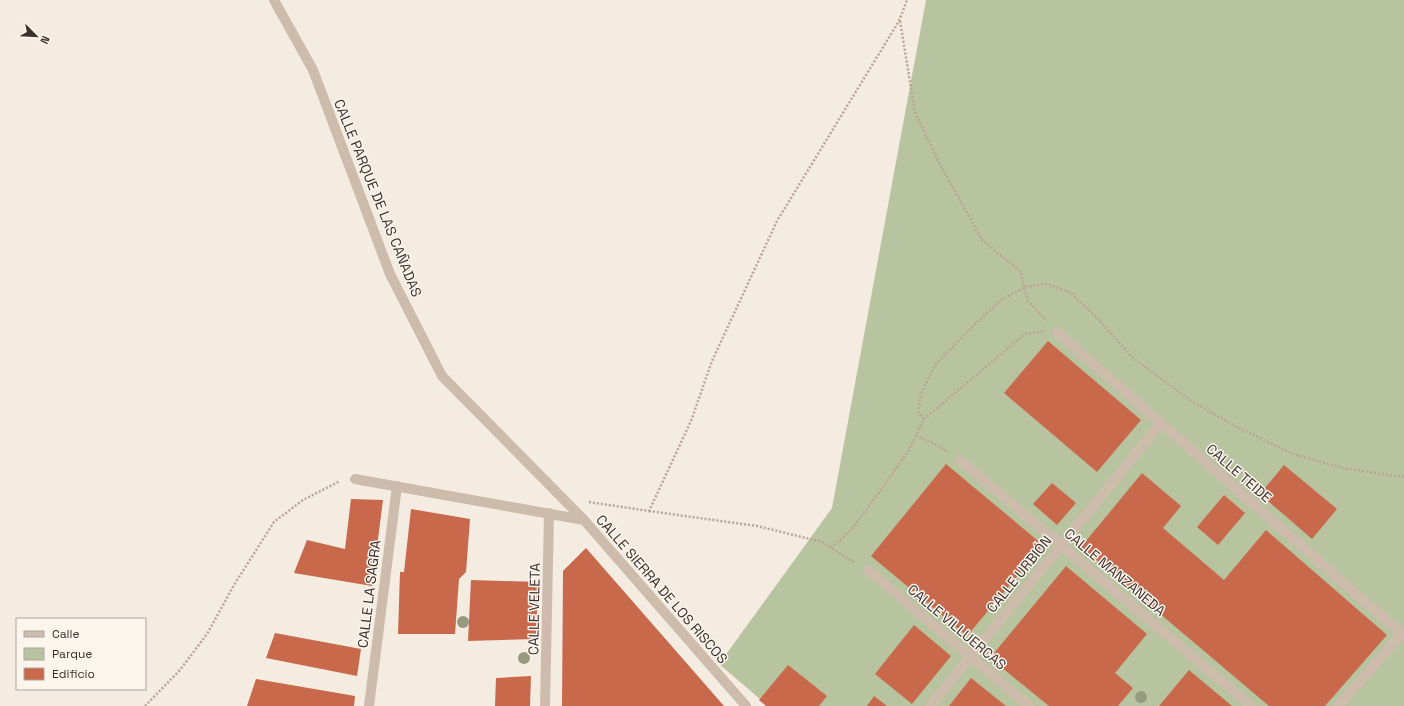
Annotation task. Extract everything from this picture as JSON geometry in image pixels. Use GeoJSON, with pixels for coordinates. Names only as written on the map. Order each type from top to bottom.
{"type":"FeatureCollection","features":[{"type":"Feature","properties":{"kind":"street","name":"CALLE PARQUE DE LAS CAÑADAS"},"geometry":{"type":"LineString","coordinates":[[274,0],[313,70],[390,274],[442,376],[584,520]]}},
{"type":"Feature","properties":{"kind":"street","name":"CALLE TEIDE"},"geometry":{"type":"LineString","coordinates":[[1057,332],[1402,634],[1338,706]]}},
{"type":"Feature","properties":{"kind":"street","name":"CALLE URBIÓN"},"geometry":{"type":"LineString","coordinates":[[930,706],[1161,423]]}},
{"type":"Feature","properties":{"kind":"street","name":"CALLE MANZANEDA"},"geometry":{"type":"LineString","coordinates":[[960,460],[1251,706]]}},
{"type":"Feature","properties":{"kind":"street","name":"CALLE SIERRA DE LOS RISCOS"},"geometry":{"type":"LineString","coordinates":[[355,479],[584,520],[746,706]]}},
{"type":"Feature","properties":{"kind":"street","name":"CALLE LA SAGRA"},"geometry":{"type":"LineString","coordinates":[[369,706],[396,486]]}},
{"type":"Feature","properties":{"kind":"street","name":"CALLE VELETA"},"geometry":{"type":"LineString","coordinates":[[546,706],[550,513]]}},
{"type":"Feature","properties":{"kind":"street","name":"CALLE VILLUERCAS"},"geometry":{"type":"LineString","coordinates":[[868,570],[1029,706]]}},
{"type":"Feature","properties":{"kind":"path"},"geometry":{"type":"LineString","coordinates":[[649,511],[691,421],[712,361],[777,221],[900,21],[907,0]]}},
{"type":"Feature","properties":{"kind":"path"},"geometry":{"type":"LineString","coordinates":[[900,21],[914,112],[938,161],[982,240],[1020,271],[1028,301],[1057,332]]}},
{"type":"Feature","properties":{"kind":"path"},"geometry":{"type":"LineString","coordinates":[[831,548],[851,530],[909,450],[924,419],[1025,334],[1039,331],[1057,332]]}},
{"type":"Feature","properties":{"kind":"path"},"geometry":{"type":"LineString","coordinates":[[916,436],[935,444],[960,460]]}},
{"type":"Feature","properties":{"kind":"path"},"geometry":{"type":"LineString","coordinates":[[145,706],[180,670],[207,634],[234,585],[274,522],[303,500],[344,478],[355,479]]}},
{"type":"Feature","properties":{"kind":"path"},"geometry":{"type":"LineString","coordinates":[[561,497],[757,526],[814,540],[831,548],[868,570]]}},
{"type":"Feature","properties":{"kind":"green space"},"geometry":{"type":"Polygon","coordinates":[[[926,0],[1404,0],[1404,706],[768,706],[719,664],[832,508],[926,0]]]}},
{"type":"Feature","properties":{"kind":"building"},"geometry":{"type":"Polygon","coordinates":[[[1048,341],[1141,420],[1097,472],[1004,393],[1048,341]]]}},
{"type":"Feature","properties":{"kind":"building"},"geometry":{"type":"Polygon","coordinates":[[[946,464],[1043,545],[967,636],[871,556],[946,464]]]}},
{"type":"Feature","properties":{"kind":"building"},"geometry":{"type":"Polygon","coordinates":[[[1284,465],[1337,509],[1312,539],[1260,494],[1284,465]]]}},
{"type":"Feature","properties":{"kind":"building"},"geometry":{"type":"Polygon","coordinates":[[[1142,473],[1181,506],[1163,528],[1224,580],[1266,530],[1387,635],[1325,706],[1269,706],[1081,547],[1142,473]]]}},
{"type":"Feature","properties":{"kind":"building"},"geometry":{"type":"Polygon","coordinates":[[[1052,483],[1076,503],[1057,525],[1033,504],[1052,483]]]}},
{"type":"Feature","properties":{"kind":"building"},"geometry":{"type":"Polygon","coordinates":[[[1224,495],[1245,513],[1218,545],[1197,527],[1224,495]]]}},
{"type":"Feature","properties":{"kind":"building"},"geometry":{"type":"Polygon","coordinates":[[[351,499],[383,500],[372,586],[294,573],[307,540],[345,549],[351,499]]]}},
{"type":"Feature","properties":{"kind":"building"},"geometry":{"type":"Polygon","coordinates":[[[411,509],[470,519],[466,572],[459,579],[455,634],[398,634],[400,572],[404,572],[411,509]]]}},
{"type":"Feature","properties":{"kind":"building"},"geometry":{"type":"Polygon","coordinates":[[[586,548],[724,706],[562,706],[563,571],[586,548]]]}},
{"type":"Feature","properties":{"kind":"building"},"geometry":{"type":"Polygon","coordinates":[[[1066,566],[1147,634],[1115,673],[1133,688],[1118,706],[1049,706],[990,658],[1066,566]]]}},
{"type":"Feature","properties":{"kind":"building"},"geometry":{"type":"Polygon","coordinates":[[[471,580],[538,582],[536,639],[468,641],[471,580]]]}},
{"type":"Feature","properties":{"kind":"building"},"geometry":{"type":"Polygon","coordinates":[[[914,625],[951,656],[912,704],[875,674],[914,625]]]}},
{"type":"Feature","properties":{"kind":"building"},"geometry":{"type":"Polygon","coordinates":[[[275,633],[361,649],[357,676],[266,658],[275,633]]]}},
{"type":"Feature","properties":{"kind":"building"},"geometry":{"type":"Polygon","coordinates":[[[788,665],[827,696],[819,706],[766,706],[759,700],[788,665]]]}},
{"type":"Feature","properties":{"kind":"building"},"geometry":{"type":"Polygon","coordinates":[[[1189,670],[1232,706],[1159,706],[1189,670]]]}},
{"type":"Feature","properties":{"kind":"building"},"geometry":{"type":"Polygon","coordinates":[[[531,676],[530,706],[495,706],[496,678],[531,676]]]}},
{"type":"Feature","properties":{"kind":"building"},"geometry":{"type":"Polygon","coordinates":[[[971,678],[1006,706],[949,706],[971,678]]]}},
{"type":"Feature","properties":{"kind":"building"},"geometry":{"type":"Polygon","coordinates":[[[256,679],[355,696],[354,706],[247,706],[256,679]]]}},
{"type":"Feature","properties":{"kind":"building"},"geometry":{"type":"Polygon","coordinates":[[[874,696],[887,706],[867,706],[874,696]]]}}]}
